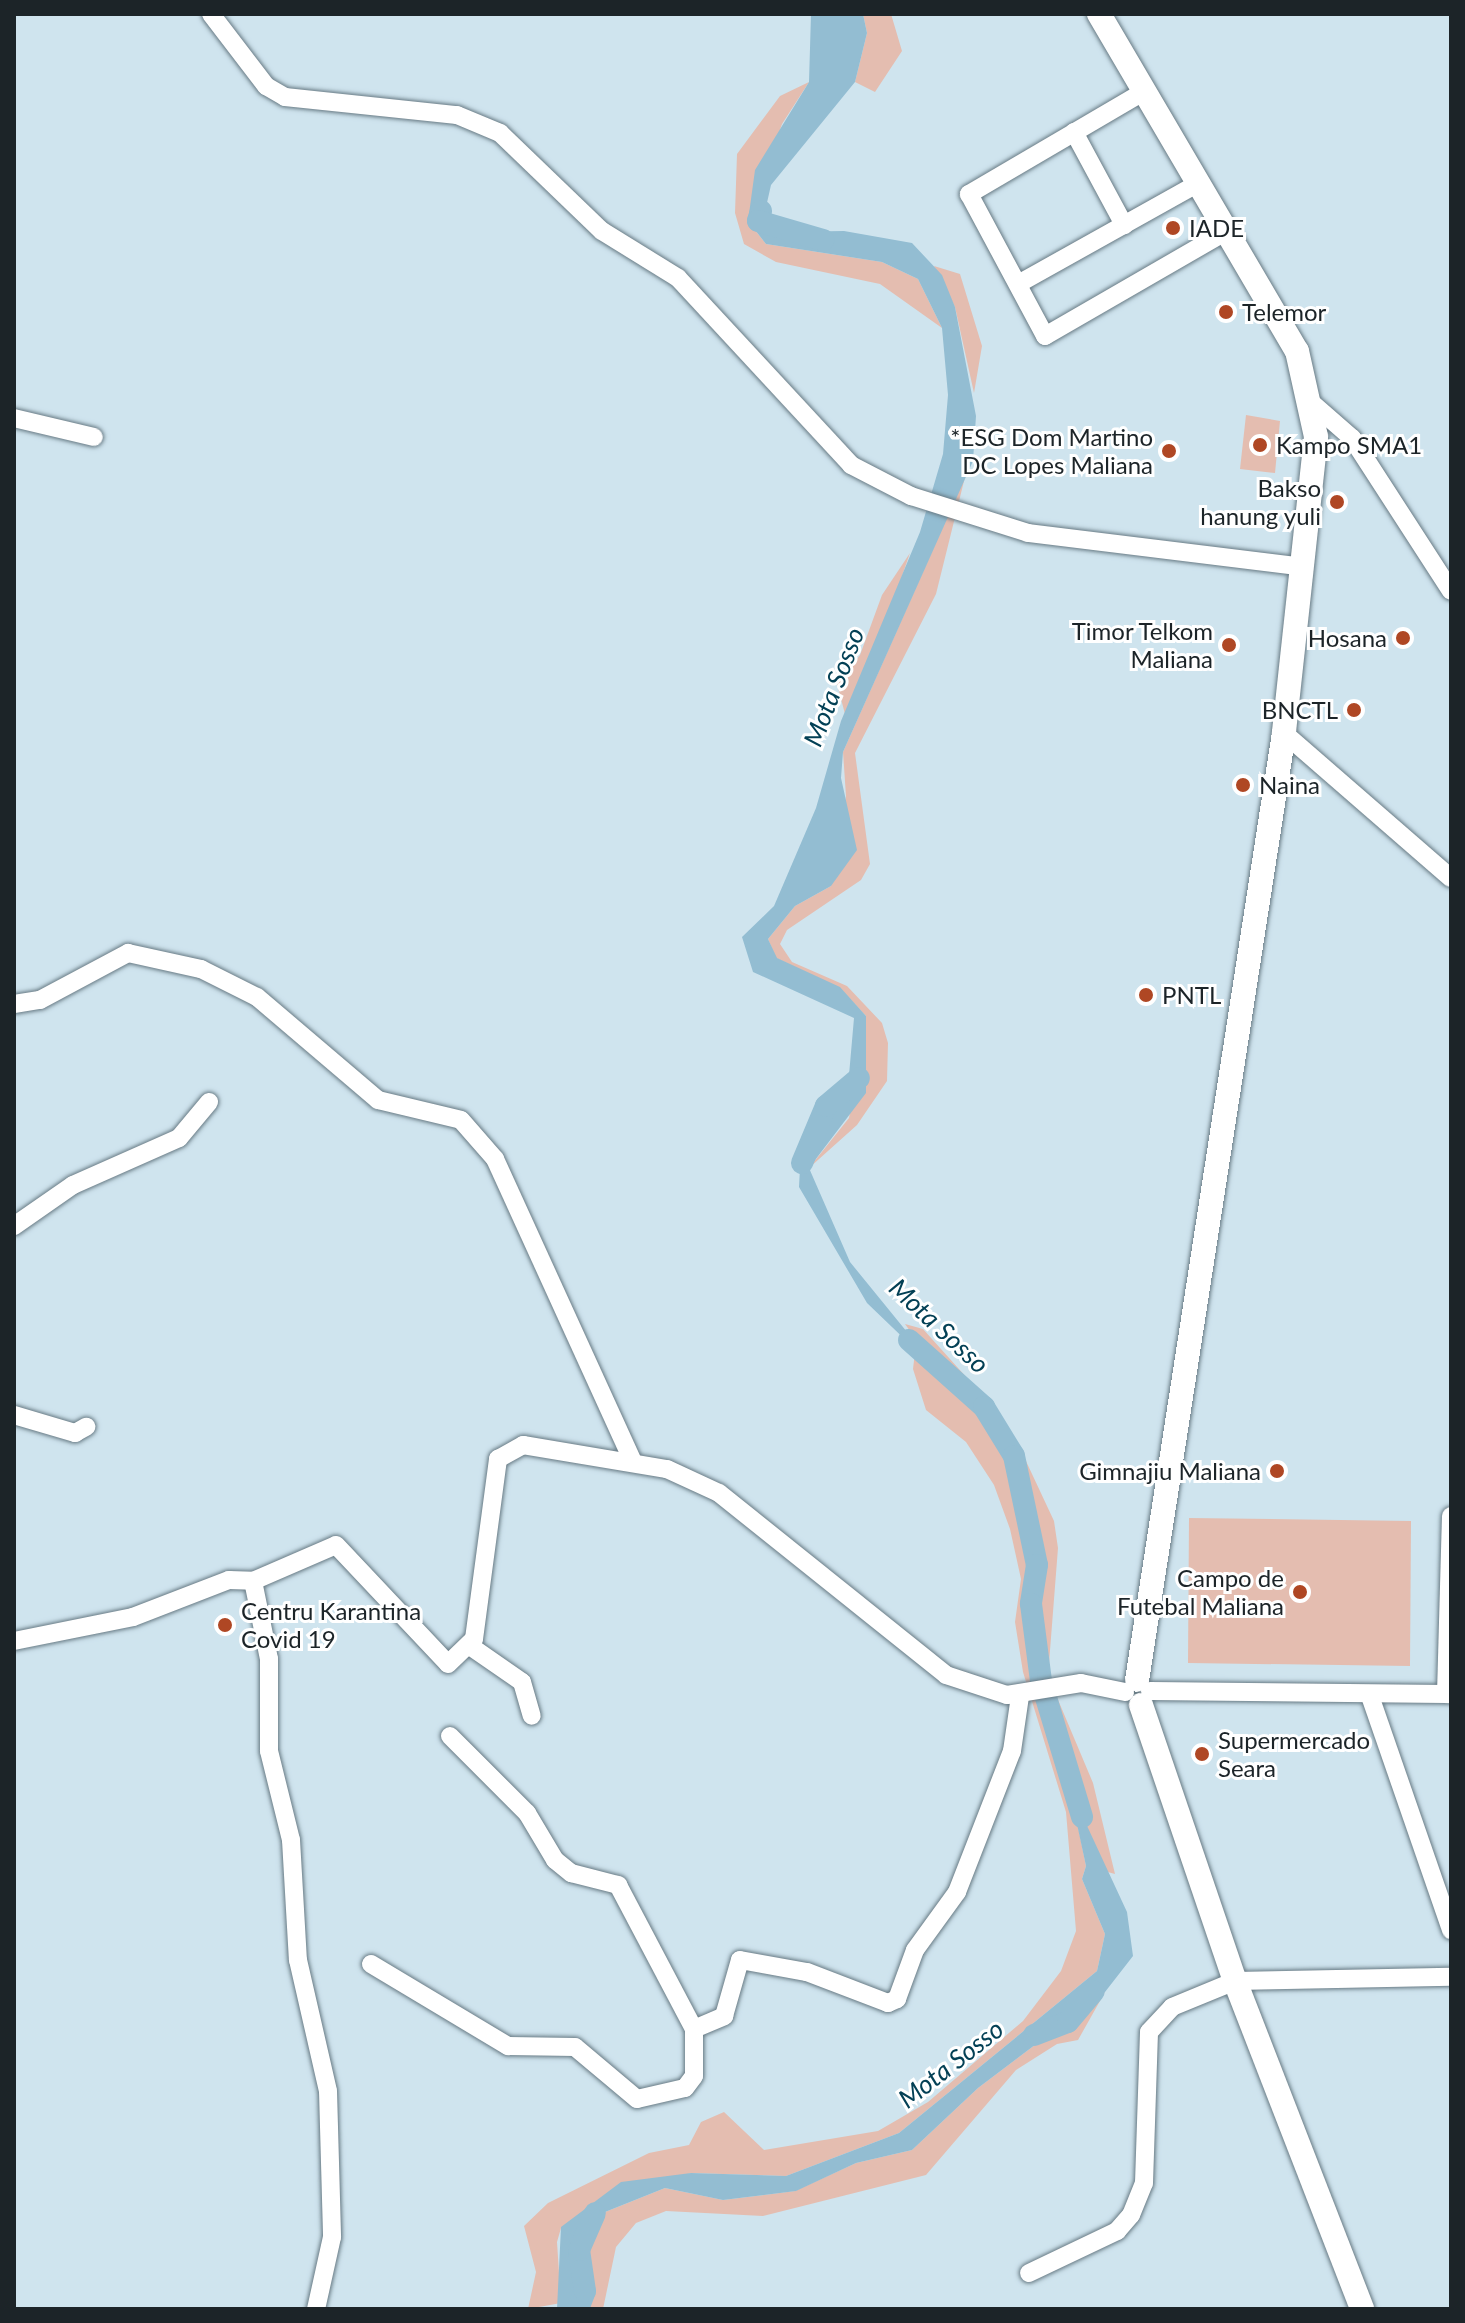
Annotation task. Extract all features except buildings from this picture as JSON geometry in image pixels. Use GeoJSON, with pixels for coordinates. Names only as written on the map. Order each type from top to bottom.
{"type":"FeatureCollection","features":[{"type":"Feature","properties":{"kind":"main road"},"geometry":{"type":"LineString","coordinates":[[1099,14],[1297,351],[1313,404],[1303,567],[1284,733],[1138,1692],[1235,1981],[1362,2309]]}},
{"type":"Feature","properties":{"kind":"street"},"geometry":{"type":"LineString","coordinates":[[211,14],[266,86],[285,97],[457,115],[500,133],[602,231],[678,278],[851,465],[911,496],[1028,533],[1303,567]]}},
{"type":"Feature","properties":{"kind":"street"},"geometry":{"type":"LineString","coordinates":[[1143,92],[969,194],[1045,336],[1225,232]]}},
{"type":"Feature","properties":{"kind":"street"},"geometry":{"type":"LineString","coordinates":[[1074,132],[1124,225]]}},
{"type":"Feature","properties":{"kind":"street"},"geometry":{"type":"LineString","coordinates":[[1018,284],[1197,184]]}},
{"type":"Feature","properties":{"kind":"street"},"geometry":{"type":"LineString","coordinates":[[1313,404],[1352,438],[1451,591]]}},
{"type":"Feature","properties":{"kind":"street"},"geometry":{"type":"LineString","coordinates":[[14,418],[94,437]]}},
{"type":"Feature","properties":{"kind":"street"},"geometry":{"type":"LineString","coordinates":[[1284,733],[1451,878]]}},
{"type":"Feature","properties":{"kind":"street"},"geometry":{"type":"LineString","coordinates":[[14,1004],[40,1000],[128,953],[201,969],[257,997],[378,1100],[461,1120],[495,1159],[633,1462]]}},
{"type":"Feature","properties":{"kind":"street"},"geometry":{"type":"LineString","coordinates":[[14,1226],[73,1185],[179,1138],[209,1102]]}},
{"type":"Feature","properties":{"kind":"street"},"geometry":{"type":"LineString","coordinates":[[14,1415],[75,1433],[86,1427]]}},
{"type":"Feature","properties":{"kind":"street"},"geometry":{"type":"LineString","coordinates":[[14,1641],[133,1617],[229,1580],[253,1581],[336,1545],[448,1664],[470,1646],[498,1459],[523,1445],[633,1462],[719,1493],[946,1675],[1020,1696],[1081,1683],[1138,1692],[1370,1696],[1449,1694],[1449,1516]]}},
{"type":"Feature","properties":{"kind":"street"},"geometry":{"type":"LineString","coordinates":[[253,1581],[269,1659],[269,1751],[291,1840],[298,1960],[328,2091],[332,2237],[316,2309]]}},
{"type":"Feature","properties":{"kind":"street"},"geometry":{"type":"LineString","coordinates":[[470,1646],[522,1682],[532,1716]]}},
{"type":"Feature","properties":{"kind":"street"},"geometry":{"type":"LineString","coordinates":[[694,2029],[724,2016],[740,1960],[807,1972],[888,2003],[897,1999],[915,1950],[957,1892],[1012,1751],[1020,1696]]}},
{"type":"Feature","properties":{"kind":"street"},"geometry":{"type":"LineString","coordinates":[[1370,1696],[1451,1930]]}},
{"type":"Feature","properties":{"kind":"street"},"geometry":{"type":"LineString","coordinates":[[371,1964],[508,2046],[575,2047],[637,2099],[685,2088],[694,2076],[694,2029],[618,1885],[571,1873],[555,1860],[527,1813],[450,1736]]}},
{"type":"Feature","properties":{"kind":"street"},"geometry":{"type":"LineString","coordinates":[[1029,2273],[1117,2231],[1131,2215],[1144,2183],[1149,2032],[1172,2007],[1235,1981],[1451,1977]]}},
{"type":"Feature","properties":{"kind":"shaded area"},"geometry":{"type":"Polygon","coordinates":[[[863,14],[891,14],[902,51],[875,92],[855,82],[867,33],[863,14]]]}},
{"type":"Feature","properties":{"kind":"shaded area"},"geometry":{"type":"Polygon","coordinates":[[[809,82],[782,124],[748,221],[766,244],[882,262],[918,279],[942,328],[880,284],[776,262],[744,244],[735,213],[737,154],[780,96],[809,82]]]}},
{"type":"Feature","properties":{"kind":"shaded area"},"geometry":{"type":"Polygon","coordinates":[[[934,266],[960,274],[982,346],[974,393],[955,307],[934,266]]]}},
{"type":"Feature","properties":{"kind":"shaded area","name":"Kampo SMA1"},"geometry":{"type":"Polygon","coordinates":[[[1246,415],[1280,421],[1275,473],[1240,469],[1246,415]]]}},
{"type":"Feature","properties":{"kind":"shaded area"},"geometry":{"type":"Polygon","coordinates":[[[965,477],[936,594],[855,753],[870,864],[861,880],[787,930],[780,944],[792,962],[847,986],[882,1023],[888,1043],[887,1081],[857,1125],[809,1168],[849,1118],[866,1016],[840,988],[776,958],[768,939],[795,906],[831,886],[846,796],[843,752],[965,477]]]}},
{"type":"Feature","properties":{"kind":"shaded area"},"geometry":{"type":"Polygon","coordinates":[[[910,553],[845,714],[837,684],[860,655],[882,595],[910,553]]]}},
{"type":"Feature","properties":{"kind":"shaded area"},"geometry":{"type":"Polygon","coordinates":[[[905,1324],[923,1329],[985,1398],[1018,1444],[1054,1521],[1058,1548],[1048,1676],[1093,1783],[1115,1874],[1104,1871],[1070,1788],[1086,1866],[1082,1879],[1105,1934],[1097,1971],[899,2133],[786,2176],[691,2173],[587,2209],[561,2228],[557,2242],[561,2303],[528,2309],[536,2272],[524,2226],[548,2203],[649,2153],[689,2145],[701,2122],[724,2112],[764,2150],[878,2131],[928,2102],[1023,2021],[1061,1971],[1076,1931],[1066,1812],[1023,1672],[1015,1622],[1021,1579],[1010,1529],[994,1485],[966,1442],[926,1410],[913,1369],[915,1352],[940,1373],[905,1324]]]}},
{"type":"Feature","properties":{"kind":"shaded area","name":"Campo de Futebal Maliana"},"geometry":{"type":"Polygon","coordinates":[[[1189,1518],[1411,1521],[1410,1666],[1188,1663],[1189,1518]]]}},
{"type":"Feature","properties":{"kind":"shaded area"},"geometry":{"type":"Polygon","coordinates":[[[1105,1992],[1078,2040],[1057,2044],[1016,2070],[926,2175],[763,2216],[666,2211],[636,2223],[616,2247],[603,2309],[584,2309],[577,2243],[605,2212],[665,2188],[723,2200],[795,2191],[856,2163],[912,2150],[978,2088],[1105,1992]]]}},
{"type":"Feature","properties":{"kind":"water"},"geometry":{"type":"Polygon","coordinates":[[[811,14],[863,14],[867,33],[855,82],[771,185],[764,216],[781,232],[844,231],[912,243],[942,275],[955,307],[976,416],[973,461],[843,752],[841,778],[857,850],[831,886],[795,906],[768,939],[777,958],[840,987],[866,1016],[866,1093],[809,1168],[850,1262],[942,1375],[867,1303],[799,1187],[801,1149],[849,1075],[854,1018],[753,972],[742,937],[774,906],[816,808],[841,721],[920,532],[943,454],[948,395],[942,328],[918,279],[882,262],[766,244],[748,221],[755,170],[809,82],[811,14]]]}},
{"type":"Feature","properties":{"kind":"water"},"geometry":{"type":"Polygon","coordinates":[[[1069,1787],[1127,1912],[1133,1956],[1105,1992],[978,2088],[912,2150],[856,2163],[796,2191],[723,2200],[665,2188],[605,2212],[577,2243],[584,2309],[557,2309],[561,2227],[621,2182],[691,2173],[786,2176],[899,2133],[1097,1971],[1105,1934],[1082,1879],[1086,1866],[1069,1787]]]}},
{"type":"Feature","properties":{"kind":"waterway","name":"Mota Sosso"},"geometry":{"type":"LineString","coordinates":[[761,211],[758,221],[823,240]]}},
{"type":"Feature","properties":{"kind":"waterway","name":"Mota Sosso"},"geometry":{"type":"LineString","coordinates":[[802,1163],[826,1106],[859,1078]]}},
{"type":"Feature","properties":{"kind":"waterway","name":"Mota Sosso"},"geometry":{"type":"LineString","coordinates":[[909,1340],[984,1407],[1014,1456],[1037,1565],[1031,1604],[1041,1681],[1082,1817]]}},
{"type":"Feature","properties":{"kind":"waterway","name":"Mota Sosso"},"geometry":{"type":"LineString","coordinates":[[1034,2035],[1068,2022],[1094,1991]]}},
{"type":"Feature","properties":{"kind":"waterway","name":"Mota Sosso"},"geometry":{"type":"LineString","coordinates":[[578,2309],[585,2291],[579,2250],[595,2213]]}},
{"type":"Feature","properties":{"kind":"place","name":"IADE"},"geometry":{"type":"Point","coordinates":[1173,228]}},
{"type":"Feature","properties":{"kind":"place","name":"Telemor"},"geometry":{"type":"Point","coordinates":[1226,312]}},
{"type":"Feature","properties":{"kind":"place","name":"Kampo SMA1"},"geometry":{"type":"Point","coordinates":[1260,445]}},
{"type":"Feature","properties":{"kind":"place","name":"*ESG Dom Martino DC Lopes Maliana"},"geometry":{"type":"Point","coordinates":[1169,451]}},
{"type":"Feature","properties":{"kind":"place","name":"Bakso hanung yuli"},"geometry":{"type":"Point","coordinates":[1337,502]}},
{"type":"Feature","properties":{"kind":"place","name":"Hosana"},"geometry":{"type":"Point","coordinates":[1403,638]}},
{"type":"Feature","properties":{"kind":"place","name":"Timor Telkom Maliana"},"geometry":{"type":"Point","coordinates":[1229,645]}},
{"type":"Feature","properties":{"kind":"place","name":"BNCTL"},"geometry":{"type":"Point","coordinates":[1354,710]}},
{"type":"Feature","properties":{"kind":"place","name":"Naina"},"geometry":{"type":"Point","coordinates":[1243,785]}},
{"type":"Feature","properties":{"kind":"place","name":"PNTL"},"geometry":{"type":"Point","coordinates":[1146,995]}},
{"type":"Feature","properties":{"kind":"place","name":"Gimnajiu Maliana"},"geometry":{"type":"Point","coordinates":[1277,1471]}},
{"type":"Feature","properties":{"kind":"place","name":"Campo de Futebal Maliana"},"geometry":{"type":"Point","coordinates":[1300,1592]}},
{"type":"Feature","properties":{"kind":"place","name":"Centru Karantina Covid 19"},"geometry":{"type":"Point","coordinates":[225,1625]}},
{"type":"Feature","properties":{"kind":"place","name":"Supermercado Seara"},"geometry":{"type":"Point","coordinates":[1202,1754]}}]}
